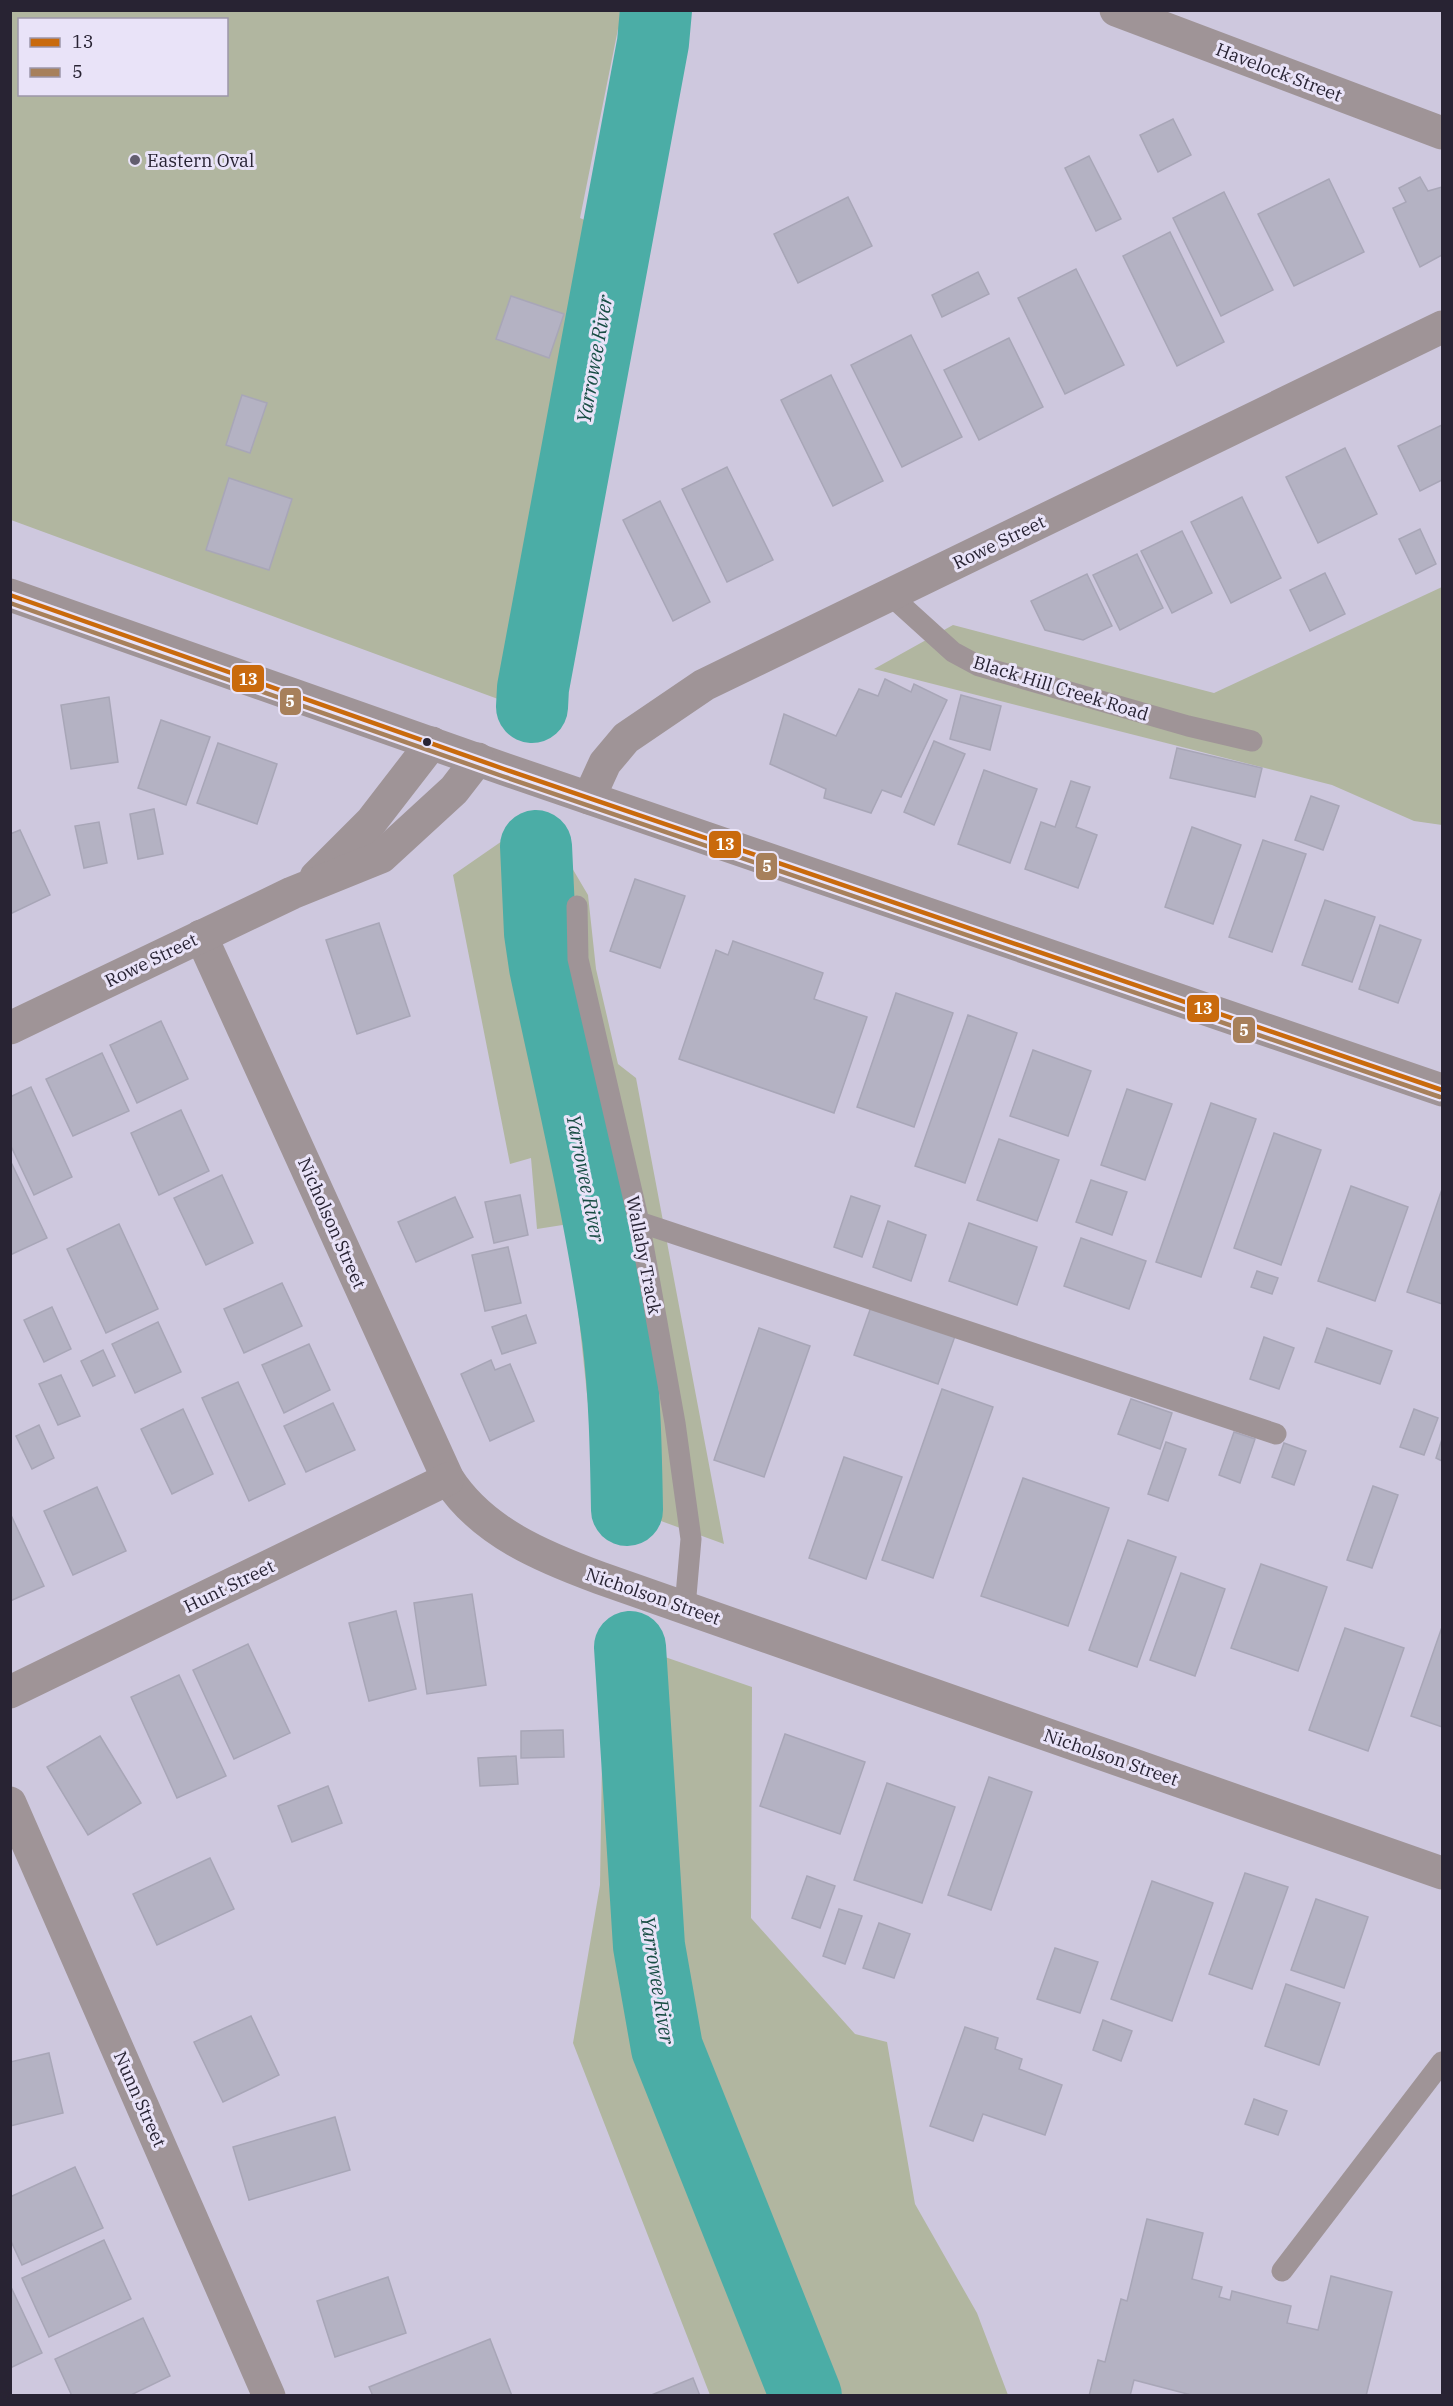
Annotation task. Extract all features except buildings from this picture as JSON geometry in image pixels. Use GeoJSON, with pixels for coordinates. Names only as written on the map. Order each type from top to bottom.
{"type":"FeatureCollection","features":[{"type":"Feature","properties":{"kind":"street","name":"Havelock Street"},"geometry":{"type":"LineString","coordinates":[[1116,10],[1443,133]]}},
{"type":"Feature","properties":{"kind":"street","name":"Rowe Street"},"geometry":{"type":"LineString","coordinates":[[589,798],[605,764],[626,738],[640,726],[704,685],[1443,327]]}},
{"type":"Feature","properties":{"kind":"street"},"geometry":{"type":"LineString","coordinates":[[10,595],[589,798],[1443,1090]]}},
{"type":"Feature","properties":{"kind":"street","name":"Rowe Street"},"geometry":{"type":"LineString","coordinates":[[292,893],[321,873],[349,846],[385,805],[432,743]]}},
{"type":"Feature","properties":{"kind":"street","name":"Rowe Street"},"geometry":{"type":"LineString","coordinates":[[10,1028],[292,893],[372,862],[392,850],[454,790],[491,764]]}},
{"type":"Feature","properties":{"kind":"street","name":"Nicholson Street"},"geometry":{"type":"LineString","coordinates":[[201,936],[448,1479],[472,1510],[510,1537],[560,1563],[600,1578],[1443,1873]]}},
{"type":"Feature","properties":{"kind":"street","name":"Hunt Street"},"geometry":{"type":"LineString","coordinates":[[10,1692],[448,1479]]}},
{"type":"Feature","properties":{"kind":"street","name":"Nunn Street"},"geometry":{"type":"LineString","coordinates":[[10,1803],[269,2396]]}},
{"type":"Feature","properties":{"kind":"lane","name":"Black Hill Creek Road"},"geometry":{"type":"LineString","coordinates":[[890,595],[953,652],[980,666],[1188,726],[1252,741]]}},
{"type":"Feature","properties":{"kind":"lane","name":"Wallaby Track"},"geometry":{"type":"LineString","coordinates":[[577,906],[578,959],[639,1222],[675,1423],[691,1539],[674,1603]]}},
{"type":"Feature","properties":{"kind":"lane"},"geometry":{"type":"LineString","coordinates":[[639,1222],[1276,1434]]}},
{"type":"Feature","properties":{"kind":"lane"},"geometry":{"type":"LineString","coordinates":[[1282,2271],[1443,2062]]}},
{"type":"Feature","properties":{"kind":"green space"},"geometry":{"type":"Polygon","coordinates":[[[10,11],[652,11],[618,29],[580,218],[589,222],[498,699],[11,520],[10,11]]]}},
{"type":"Feature","properties":{"kind":"green space"},"geometry":{"type":"Polygon","coordinates":[[[1442,587],[1442,825],[1414,821],[1332,785],[874,669],[953,625],[1214,693],[1442,587]]]}},
{"type":"Feature","properties":{"kind":"green space"},"geometry":{"type":"Polygon","coordinates":[[[505,839],[555,839],[588,895],[596,969],[618,1064],[636,1078],[724,1544],[598,1498],[569,1224],[537,1229],[531,1158],[510,1164],[453,875],[505,839]]]}},
{"type":"Feature","properties":{"kind":"green space"},"geometry":{"type":"Polygon","coordinates":[[[604,1636],[752,1687],[751,1918],[855,2034],[887,2042],[915,2204],[977,2313],[1008,2395],[710,2395],[573,2043],[600,1885],[604,1636]]]}},
{"type":"Feature","properties":{"kind":"waterway","name":"Yarrowee River"},"geometry":{"type":"LineString","coordinates":[[532,707],[533,688],[653,43],[656,10]]}},
{"type":"Feature","properties":{"kind":"waterway","name":"Yarrowee River"},"geometry":{"type":"LineString","coordinates":[[536,846],[540,933],[545,967],[594,1198],[618,1338],[624,1402],[627,1510]]}},
{"type":"Feature","properties":{"kind":"waterway","name":"Yarrowee River"},"geometry":{"type":"LineString","coordinates":[[630,1647],[649,1946],[667,2048],[806,2396]]}},
{"type":"Feature","properties":{"kind":"transit line","name":"13"},"geometry":{"type":"LineString","coordinates":[[10,595],[504,769],[1442,1090]]}},
{"type":"Feature","properties":{"kind":"transit line","name":"5"},"geometry":{"type":"LineString","coordinates":[[10,603],[502,776],[1440,1097]]}},
{"type":"Feature","properties":{"kind":"place","name":"Eastern Oval"},"geometry":{"type":"Point","coordinates":[135,160]}}]}
